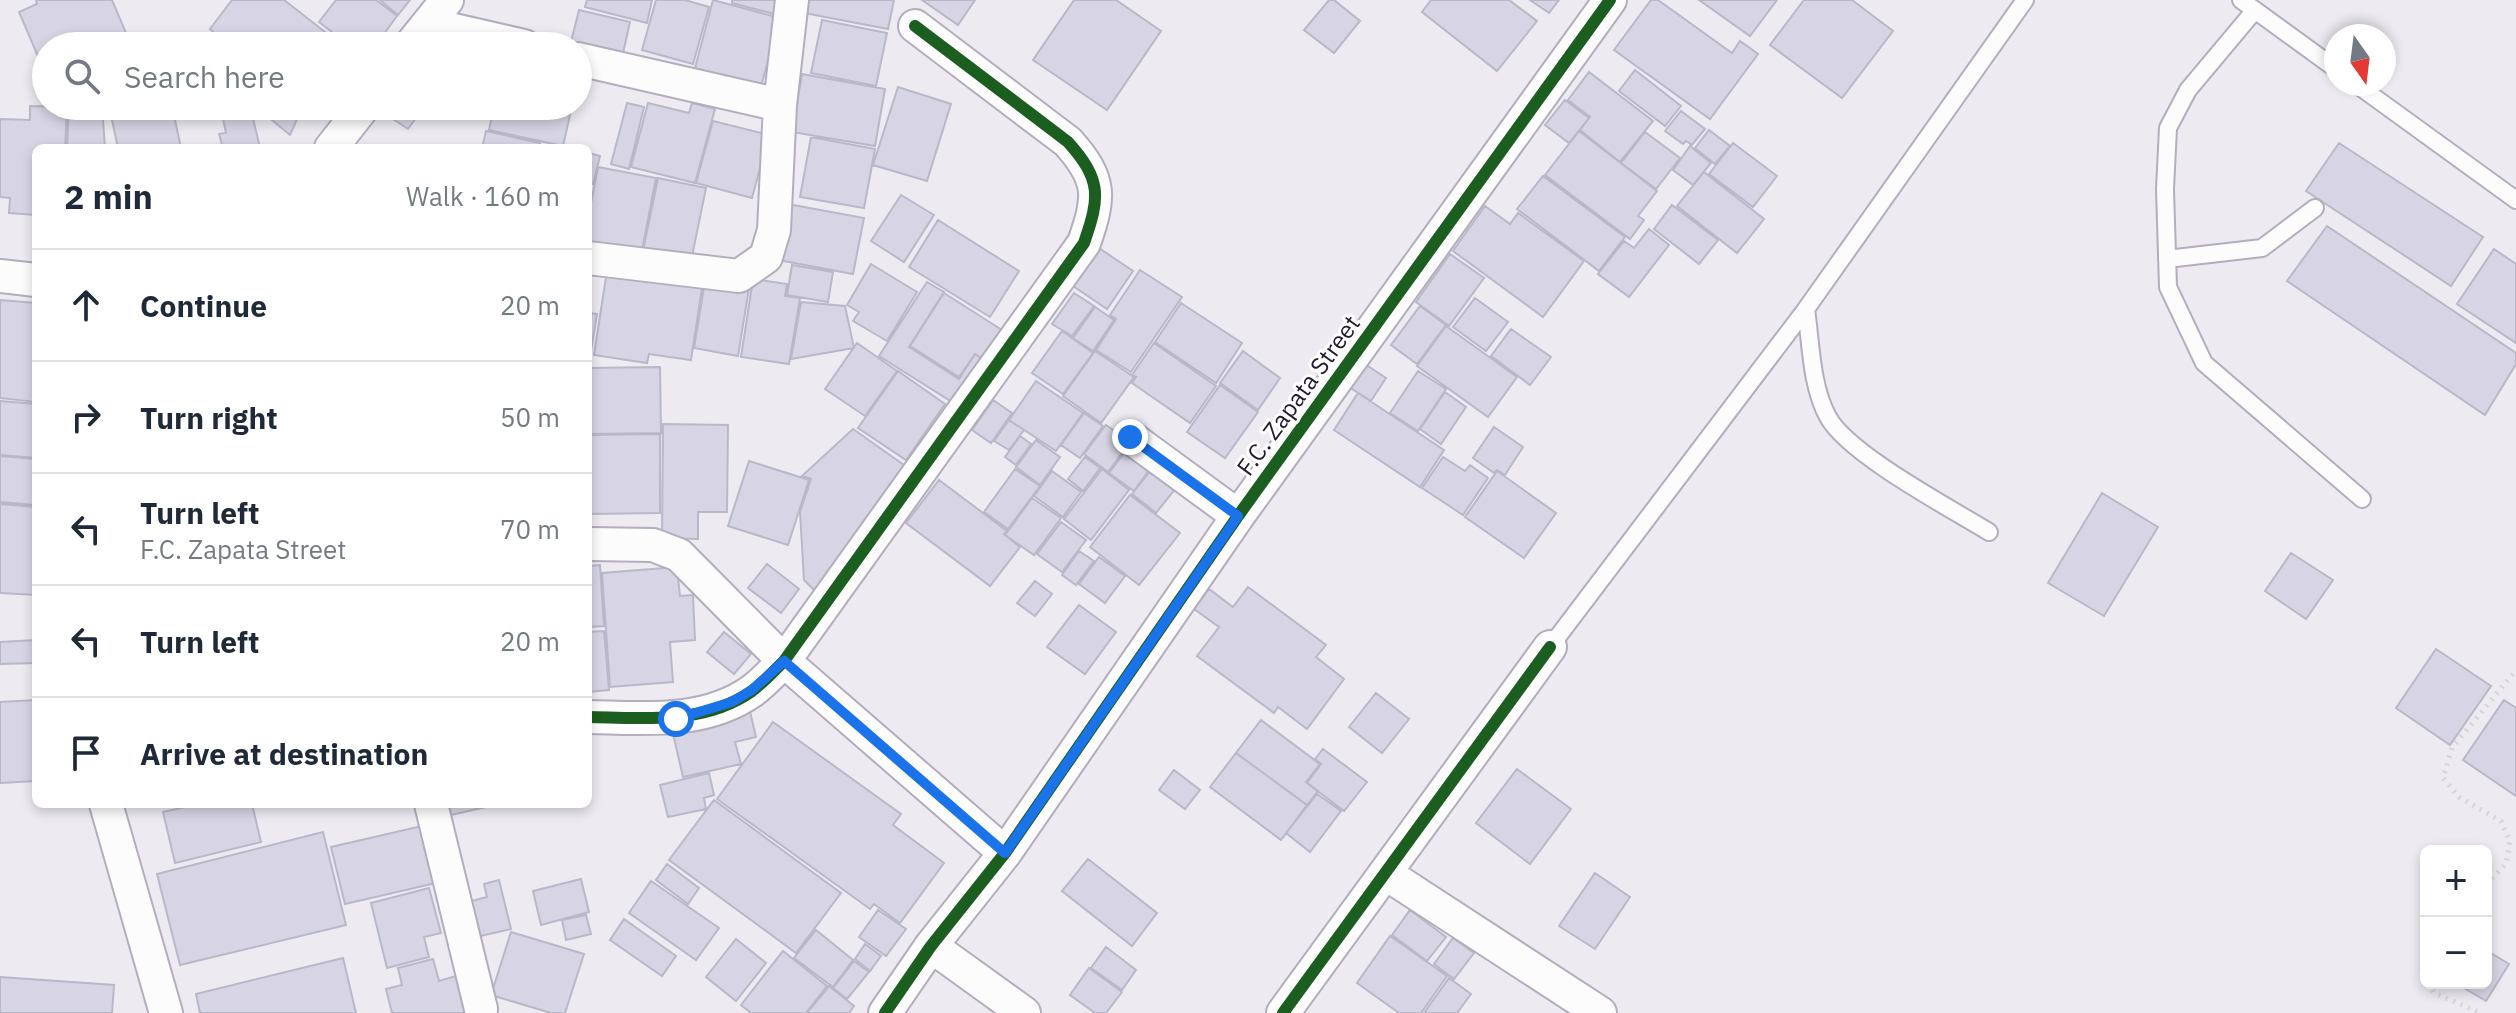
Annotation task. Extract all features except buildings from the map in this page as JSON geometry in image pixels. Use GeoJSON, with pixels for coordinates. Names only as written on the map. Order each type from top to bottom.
{"type":"FeatureCollection","features":[{"type":"Feature","properties":{"kind":"street"},"geometry":{"type":"LineString","coordinates":[[592,258],[739,276],[766,257],[774,230],[780,105],[792,0]]}},
{"type":"Feature","properties":{"kind":"street","name":"F.C. Zapata Street"},"geometry":{"type":"LineString","coordinates":[[885,1013],[931,946],[1005,853],[1238,516],[1610,0]]}},
{"type":"Feature","properties":{"kind":"street"},"geometry":{"type":"LineString","coordinates":[[428,23],[466,32]]}},
{"type":"Feature","properties":{"kind":"street"},"geometry":{"type":"LineString","coordinates":[[592,717],[676,719],[704,711],[732,702],[752,690],[784,661],[1084,243],[1096,208],[1095,185],[1083,159],[1068,142],[915,26]]}},
{"type":"Feature","properties":{"kind":"street"},"geometry":{"type":"LineString","coordinates":[[592,62],[780,105]]}},
{"type":"Feature","properties":{"kind":"street"},"geometry":{"type":"LineString","coordinates":[[341,144],[356,120]]}},
{"type":"Feature","properties":{"kind":"street"},"geometry":{"type":"LineString","coordinates":[[0,276],[32,280]]}},
{"type":"Feature","properties":{"kind":"street"},"geometry":{"type":"LineString","coordinates":[[1130,437],[1238,516]]}},
{"type":"Feature","properties":{"kind":"street"},"geometry":{"type":"LineString","coordinates":[[592,544],[653,545],[679,555],[784,661],[1005,853]]}},
{"type":"Feature","properties":{"kind":"street"},"geometry":{"type":"LineString","coordinates":[[1283,1013],[1550,647]]}},
{"type":"Feature","properties":{"kind":"street"},"geometry":{"type":"LineString","coordinates":[[107,808],[166,1013]]}},
{"type":"Feature","properties":{"kind":"street"},"geometry":{"type":"LineString","coordinates":[[432,808],[481,1009]]}},
{"type":"Feature","properties":{"kind":"street"},"geometry":{"type":"LineString","coordinates":[[1385,873],[1600,1013]]}},
{"type":"Feature","properties":{"kind":"street"},"geometry":{"type":"LineString","coordinates":[[931,946],[1024,1013]]}},
{"type":"Feature","properties":{"kind":"lane"},"geometry":{"type":"LineString","coordinates":[[1550,647],[1806,309],[2025,0]]}},
{"type":"Feature","properties":{"kind":"lane"},"geometry":{"type":"LineString","coordinates":[[2324,60],[2248,5],[2188,90],[2168,128],[2165,189],[2168,287],[2204,363],[2362,499]]}},
{"type":"Feature","properties":{"kind":"lane"},"geometry":{"type":"LineString","coordinates":[[2373,96],[2516,200]]}},
{"type":"Feature","properties":{"kind":"lane"},"geometry":{"type":"LineString","coordinates":[[2167,259],[2262,248],[2315,208]]}},
{"type":"Feature","properties":{"kind":"lane"},"geometry":{"type":"LineString","coordinates":[[1806,309],[1818,388],[1829,419],[1858,450],[1989,532]]}},
{"type":"Feature","properties":{"kind":"path"},"geometry":{"type":"LineString","coordinates":[[2492,878],[2506,864],[2510,841],[2501,821],[2459,797],[2443,778],[2452,748],[2516,670]]}},
{"type":"Feature","properties":{"kind":"path"},"geometry":{"type":"LineString","coordinates":[[2432,989],[2434,993],[2481,1013]]}},
{"type":"Feature","properties":{"kind":"cycle path"},"geometry":{"type":"LineString","coordinates":[[885,1013],[931,946],[1005,853],[1238,516],[1610,0]]}},
{"type":"Feature","properties":{"kind":"cycle path"},"geometry":{"type":"LineString","coordinates":[[592,717],[673,717],[714,710],[752,691],[765,680],[784,661],[1084,243],[1093,213],[1095,190],[1079,155],[1068,142],[915,26]]}},
{"type":"Feature","properties":{"kind":"cycle path"},"geometry":{"type":"LineString","coordinates":[[1283,1013],[1550,647]]}},
{"type":"Feature","properties":{"kind":"route"},"geometry":{"type":"LineString","coordinates":[[676,719],[732,702],[752,690],[784,661],[1005,853],[1238,516],[1130,437]]}}]}
